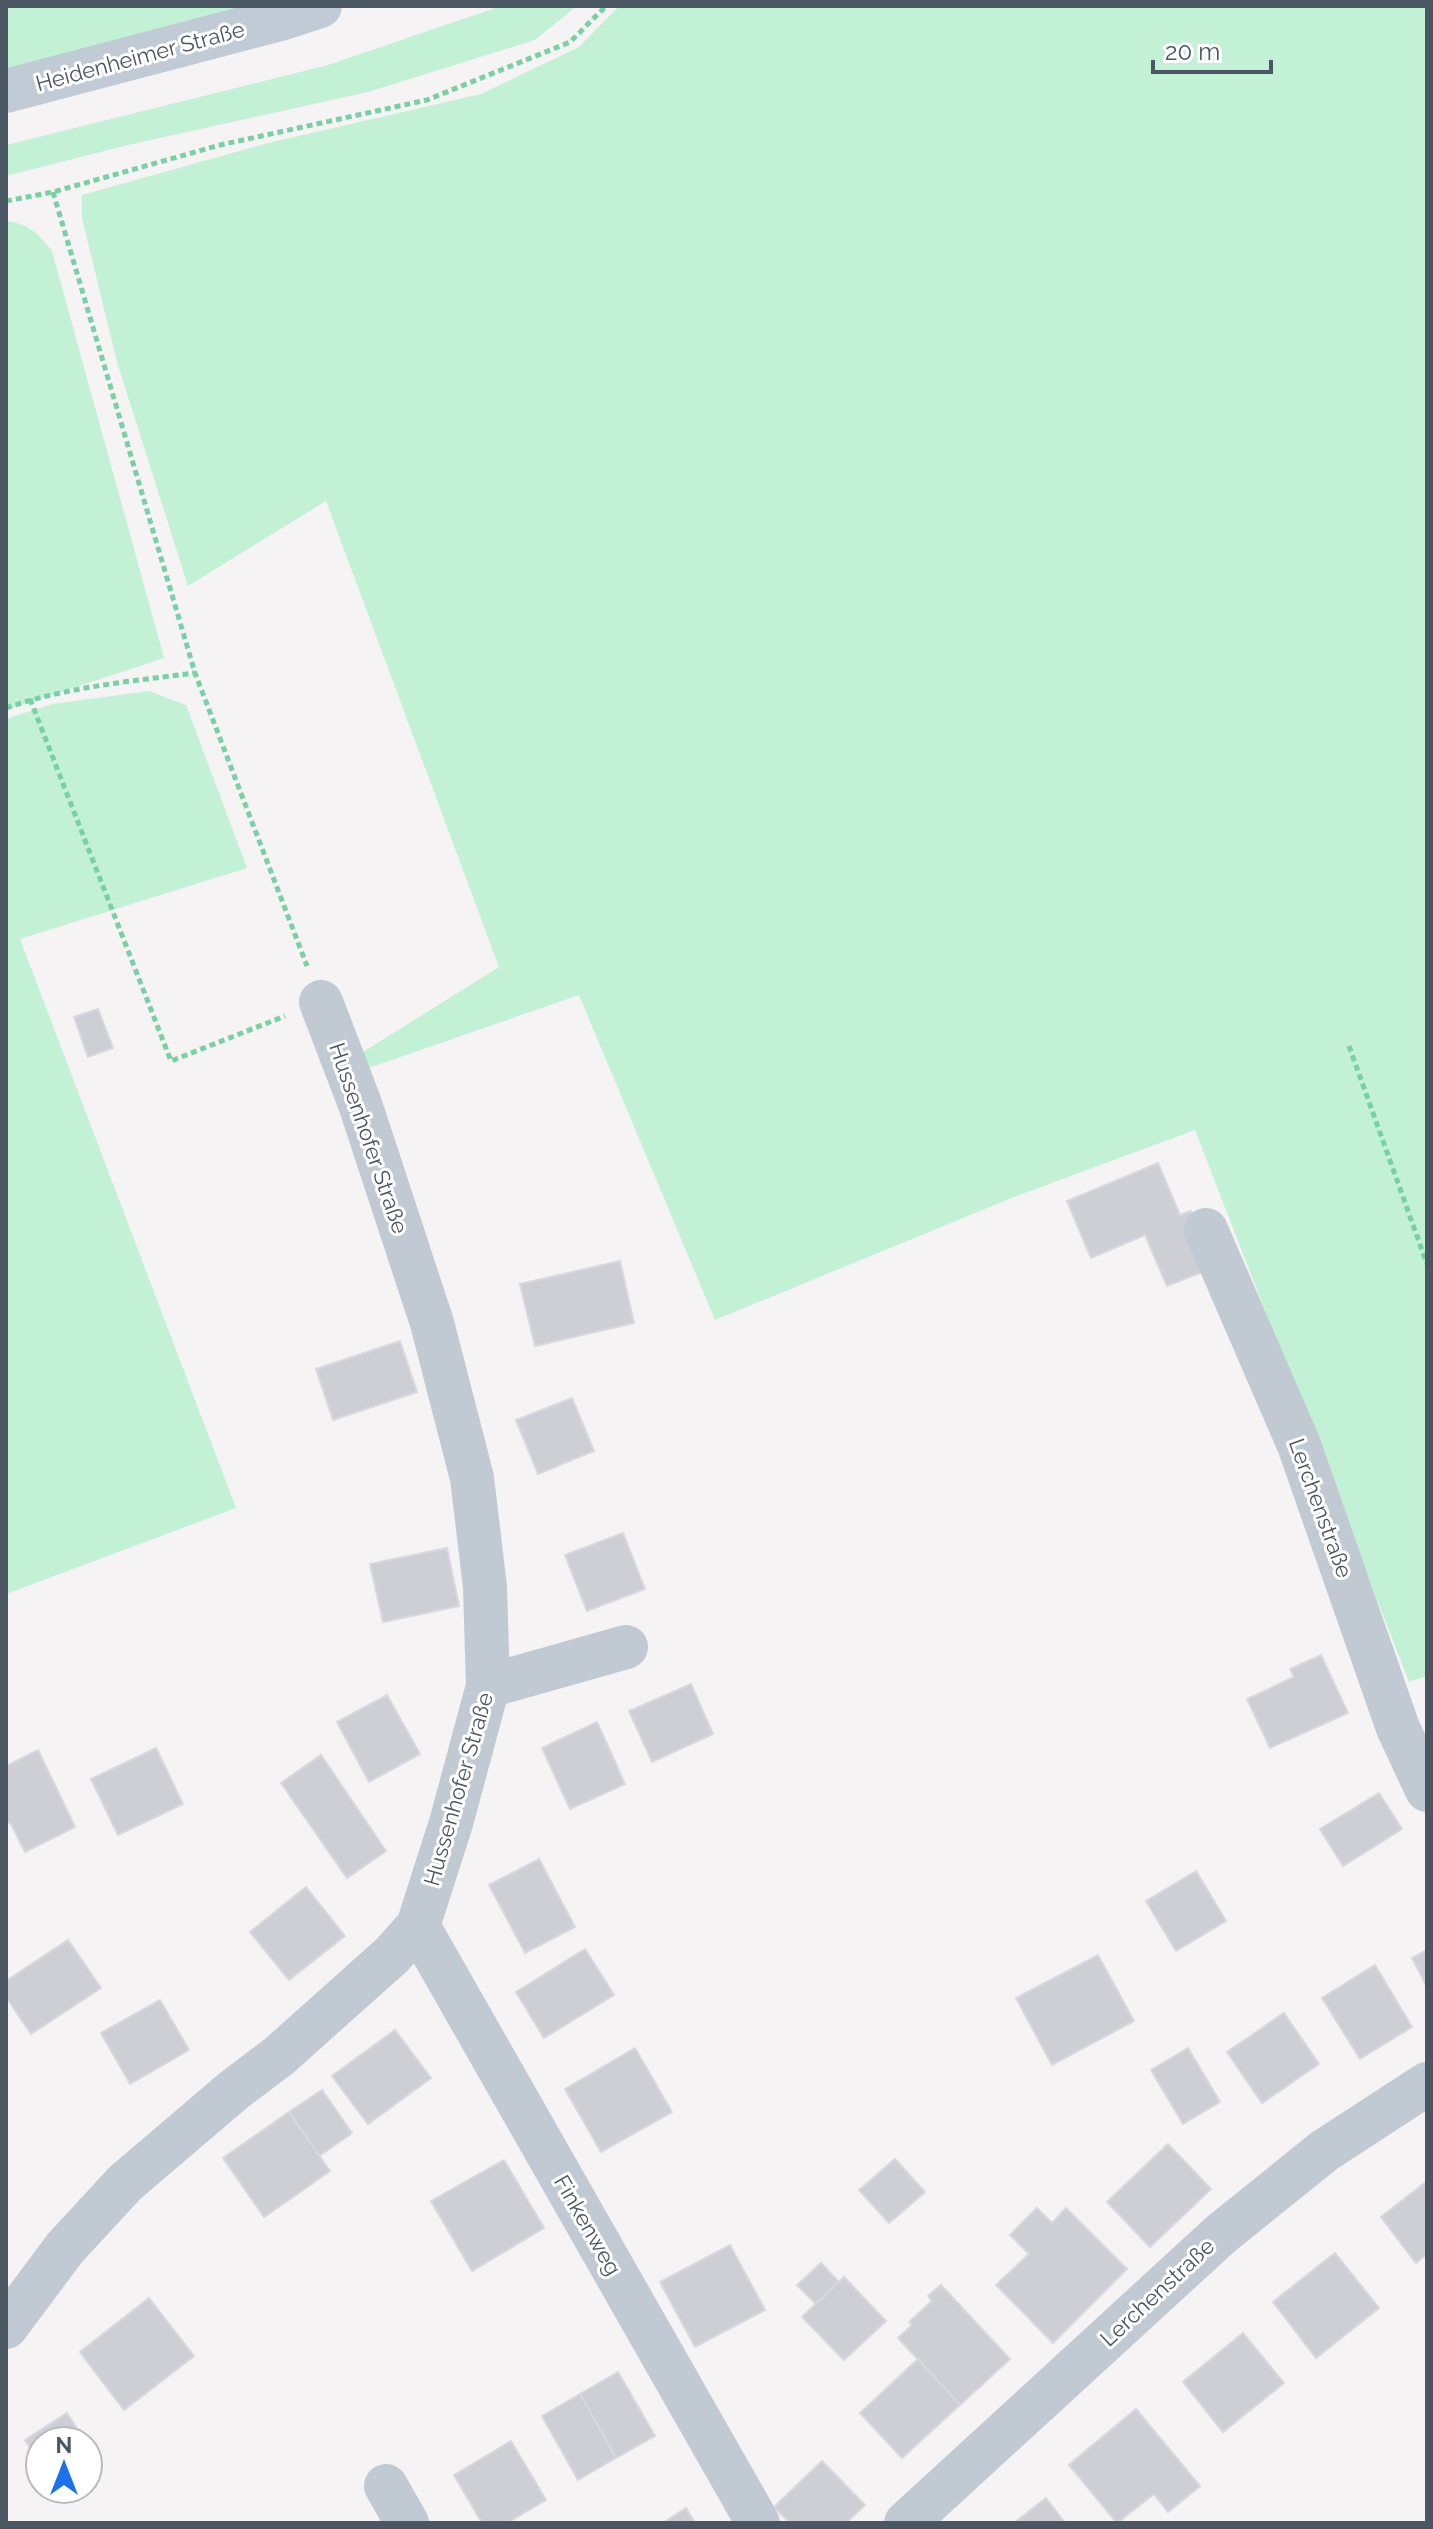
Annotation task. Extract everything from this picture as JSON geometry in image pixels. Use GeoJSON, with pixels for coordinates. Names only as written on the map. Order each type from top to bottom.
{"type":"FeatureCollection","features":[{"type":"Feature","properties":{"kind":"street","name":"Heidenheimer Straße"},"geometry":{"type":"LineString","coordinates":[[6,91],[320,6]]}},
{"type":"Feature","properties":{"kind":"street","name":"Hussenhofer Straße"},"geometry":{"type":"LineString","coordinates":[[6,2327],[65,2248],[125,2183],[279,2056],[392,1955],[418,1926],[451,1823],[488,1686],[485,1587],[472,1478],[432,1323],[360,1104],[321,1002]]}},
{"type":"Feature","properties":{"kind":"street","name":"Lerchenstraße"},"geometry":{"type":"LineString","coordinates":[[1206,1230],[1299,1445],[1398,1728],[1427,1790]]}},
{"type":"Feature","properties":{"kind":"street"},"geometry":{"type":"LineString","coordinates":[[488,1686],[626,1647]]}},
{"type":"Feature","properties":{"kind":"street","name":"Finkenweg"},"geometry":{"type":"LineString","coordinates":[[418,1926],[758,2523]]}},
{"type":"Feature","properties":{"kind":"street","name":"Lerchenstraße"},"geometry":{"type":"LineString","coordinates":[[906,2523],[1221,2234],[1324,2151],[1427,2084]]}},
{"type":"Feature","properties":{"kind":"path"},"geometry":{"type":"LineString","coordinates":[[6,201],[53,192],[220,145],[427,100],[570,42],[606,6]]}},
{"type":"Feature","properties":{"kind":"path"},"geometry":{"type":"LineString","coordinates":[[30,699],[171,1061],[321,1002],[195,673],[53,192]]}},
{"type":"Feature","properties":{"kind":"path"},"geometry":{"type":"LineString","coordinates":[[6,708],[30,699],[120,682],[195,673]]}},
{"type":"Feature","properties":{"kind":"path"},"geometry":{"type":"LineString","coordinates":[[1349,1046],[1427,1264]]}},
{"type":"Feature","properties":{"kind":"green space"},"geometry":{"type":"Polygon","coordinates":[[[6,6],[258,6],[6,71],[6,6]]]}},
{"type":"Feature","properties":{"kind":"green space"},"geometry":{"type":"Polygon","coordinates":[[[501,6],[577,6],[535,40],[368,92],[128,145],[6,176],[6,145],[328,65],[501,6]]]}},
{"type":"Feature","properties":{"kind":"green space"},"geometry":{"type":"Polygon","coordinates":[[[619,6],[1427,6],[1427,1676],[1409,1682],[1195,1130],[1014,1197],[715,1320],[579,995],[360,1071],[355,1057],[499,967],[326,501],[188,586],[117,362],[82,218],[82,195],[268,143],[481,94],[579,47],[619,6]]]}},
{"type":"Feature","properties":{"kind":"green space"},"geometry":{"type":"Polygon","coordinates":[[[6,221],[32,230],[52,251],[164,658],[6,710],[6,221]]]}},
{"type":"Feature","properties":{"kind":"green space"},"geometry":{"type":"Polygon","coordinates":[[[149,691],[186,705],[247,868],[20,939],[236,1508],[6,1594],[6,719],[52,704],[149,691]]]}},
{"type":"Feature","properties":{"kind":"building"},"geometry":{"type":"Polygon","coordinates":[[[98,1009],[113,1048],[88,1057],[74,1017],[98,1009]]]}},
{"type":"Feature","properties":{"kind":"building"},"geometry":{"type":"Polygon","coordinates":[[[1158,1163],[1180,1215],[1191,1211],[1215,1267],[1167,1286],[1145,1235],[1091,1258],[1067,1201],[1158,1163]]]}},
{"type":"Feature","properties":{"kind":"building"},"geometry":{"type":"Polygon","coordinates":[[[620,1261],[634,1323],[535,1346],[520,1284],[620,1261]]]}},
{"type":"Feature","properties":{"kind":"building"},"geometry":{"type":"Polygon","coordinates":[[[400,1341],[417,1392],[333,1420],[316,1369],[400,1341]]]}},
{"type":"Feature","properties":{"kind":"building"},"geometry":{"type":"Polygon","coordinates":[[[572,1398],[594,1451],[538,1474],[516,1420],[572,1398]]]}},
{"type":"Feature","properties":{"kind":"building"},"geometry":{"type":"Polygon","coordinates":[[[623,1533],[645,1589],[587,1611],[565,1555],[623,1533]]]}},
{"type":"Feature","properties":{"kind":"building"},"geometry":{"type":"Polygon","coordinates":[[[447,1548],[459,1606],[383,1622],[370,1564],[447,1548]]]}},
{"type":"Feature","properties":{"kind":"building"},"geometry":{"type":"Polygon","coordinates":[[[1321,1655],[1348,1713],[1270,1748],[1247,1699],[1294,1677],[1290,1669],[1321,1655]]]}},
{"type":"Feature","properties":{"kind":"building"},"geometry":{"type":"Polygon","coordinates":[[[691,1684],[713,1734],[652,1762],[629,1711],[691,1684]]]}},
{"type":"Feature","properties":{"kind":"building"},"geometry":{"type":"Polygon","coordinates":[[[387,1695],[420,1754],[369,1782],[337,1722],[387,1695]]]}},
{"type":"Feature","properties":{"kind":"building"},"geometry":{"type":"Polygon","coordinates":[[[597,1722],[625,1784],[570,1809],[542,1748],[597,1722]]]}},
{"type":"Feature","properties":{"kind":"building"},"geometry":{"type":"Polygon","coordinates":[[[156,1748],[183,1804],[118,1835],[91,1779],[156,1748]]]}},
{"type":"Feature","properties":{"kind":"building"},"geometry":{"type":"Polygon","coordinates":[[[38,1750],[75,1827],[25,1852],[10,1822],[6,1824],[6,1766],[38,1750]]]}},
{"type":"Feature","properties":{"kind":"building"},"geometry":{"type":"Polygon","coordinates":[[[321,1755],[386,1851],[347,1878],[281,1783],[321,1755]]]}},
{"type":"Feature","properties":{"kind":"building"},"geometry":{"type":"Polygon","coordinates":[[[1379,1793],[1402,1829],[1343,1866],[1320,1829],[1379,1793]]]}},
{"type":"Feature","properties":{"kind":"building"},"geometry":{"type":"Polygon","coordinates":[[[539,1859],[575,1927],[525,1953],[489,1885],[539,1859]]]}},
{"type":"Feature","properties":{"kind":"building"},"geometry":{"type":"Polygon","coordinates":[[[1196,1871],[1226,1921],[1176,1951],[1146,1901],[1196,1871]]]}},
{"type":"Feature","properties":{"kind":"building"},"geometry":{"type":"Polygon","coordinates":[[[306,1887],[345,1936],[289,1980],[250,1932],[306,1887]]]}},
{"type":"Feature","properties":{"kind":"building"},"geometry":{"type":"Polygon","coordinates":[[[68,1940],[101,1988],[31,2034],[6,1997],[6,1981],[68,1940]]]}},
{"type":"Feature","properties":{"kind":"building"},"geometry":{"type":"Polygon","coordinates":[[[585,1949],[614,1995],[544,2038],[516,1992],[585,1949]]]}},
{"type":"Feature","properties":{"kind":"building"},"geometry":{"type":"Polygon","coordinates":[[[1427,1950],[1427,1987],[1412,1958],[1427,1950]]]}},
{"type":"Feature","properties":{"kind":"building"},"geometry":{"type":"Polygon","coordinates":[[[1098,1955],[1134,2021],[1052,2065],[1016,1998],[1098,1955]]]}},
{"type":"Feature","properties":{"kind":"building"},"geometry":{"type":"Polygon","coordinates":[[[1375,1965],[1412,2027],[1360,2059],[1322,1998],[1375,1965]]]}},
{"type":"Feature","properties":{"kind":"building"},"geometry":{"type":"Polygon","coordinates":[[[160,2000],[189,2050],[130,2084],[101,2033],[160,2000]]]}},
{"type":"Feature","properties":{"kind":"building"},"geometry":{"type":"Polygon","coordinates":[[[1284,2013],[1319,2064],[1262,2103],[1227,2052],[1284,2013]]]}},
{"type":"Feature","properties":{"kind":"building"},"geometry":{"type":"Polygon","coordinates":[[[395,2030],[431,2078],[368,2124],[332,2076],[395,2030]]]}},
{"type":"Feature","properties":{"kind":"building"},"geometry":{"type":"Polygon","coordinates":[[[635,2048],[672,2112],[601,2152],[565,2089],[635,2048]]]}},
{"type":"Feature","properties":{"kind":"building"},"geometry":{"type":"Polygon","coordinates":[[[1188,2048],[1220,2102],[1183,2124],[1151,2070],[1188,2048]]]}},
{"type":"Feature","properties":{"kind":"building"},"geometry":{"type":"Polygon","coordinates":[[[322,2090],[352,2133],[319,2156],[289,2112],[322,2090]]]}},
{"type":"Feature","properties":{"kind":"building"},"geometry":{"type":"Polygon","coordinates":[[[289,2112],[330,2171],[264,2217],[223,2158],[289,2112]]]}},
{"type":"Feature","properties":{"kind":"building"},"geometry":{"type":"Polygon","coordinates":[[[1168,2144],[1211,2189],[1150,2247],[1107,2202],[1168,2144]]]}},
{"type":"Feature","properties":{"kind":"building"},"geometry":{"type":"Polygon","coordinates":[[[895,2159],[925,2192],[889,2223],[859,2190],[895,2159]]]}},
{"type":"Feature","properties":{"kind":"building"},"geometry":{"type":"Polygon","coordinates":[[[504,2160],[544,2228],[472,2271],[431,2201],[504,2160]]]}},
{"type":"Feature","properties":{"kind":"building"},"geometry":{"type":"Polygon","coordinates":[[[1427,2181],[1427,2254],[1416,2263],[1381,2217],[1427,2181]]]}},
{"type":"Feature","properties":{"kind":"building"},"geometry":{"type":"Polygon","coordinates":[[[1037,2208],[1052,2223],[1066,2208],[1127,2269],[1053,2343],[996,2285],[1029,2254],[1010,2235],[1037,2208]]]}},
{"type":"Feature","properties":{"kind":"building"},"geometry":{"type":"Polygon","coordinates":[[[730,2245],[765,2310],[695,2347],[660,2282],[730,2245]]]}},
{"type":"Feature","properties":{"kind":"building"},"geometry":{"type":"Polygon","coordinates":[[[1335,2253],[1379,2308],[1316,2358],[1273,2302],[1335,2253]]]}},
{"type":"Feature","properties":{"kind":"building"},"geometry":{"type":"Polygon","coordinates":[[[821,2263],[839,2282],[816,2304],[797,2285],[821,2263]]]}},
{"type":"Feature","properties":{"kind":"building"},"geometry":{"type":"Polygon","coordinates":[[[844,2277],[886,2321],[844,2360],[802,2317],[844,2277]]]}},
{"type":"Feature","properties":{"kind":"building"},"geometry":{"type":"Polygon","coordinates":[[[941,2285],[1010,2359],[960,2405],[898,2338],[912,2325],[909,2322],[932,2301],[928,2296],[941,2285]]]}},
{"type":"Feature","properties":{"kind":"building"},"geometry":{"type":"Polygon","coordinates":[[[149,2298],[194,2356],[124,2410],[80,2352],[149,2298]]]}},
{"type":"Feature","properties":{"kind":"building"},"geometry":{"type":"Polygon","coordinates":[[[1243,2333],[1284,2383],[1223,2432],[1183,2382],[1243,2333]]]}},
{"type":"Feature","properties":{"kind":"building"},"geometry":{"type":"Polygon","coordinates":[[[918,2359],[960,2405],[902,2458],[860,2413],[918,2359]]]}},
{"type":"Feature","properties":{"kind":"building"},"geometry":{"type":"Polygon","coordinates":[[[618,2372],[655,2436],[616,2458],[580,2394],[618,2372]]]}},
{"type":"Feature","properties":{"kind":"building"},"geometry":{"type":"Polygon","coordinates":[[[580,2394],[616,2458],[578,2480],[542,2416],[580,2394]]]}},
{"type":"Feature","properties":{"kind":"building"},"geometry":{"type":"Polygon","coordinates":[[[1136,2409],[1200,2486],[1168,2512],[1154,2494],[1117,2523],[1069,2465],[1136,2409]]]}},
{"type":"Feature","properties":{"kind":"building"},"geometry":{"type":"Polygon","coordinates":[[[67,2413],[75,2425],[48,2425],[67,2413]]]}},
{"type":"Feature","properties":{"kind":"building"},"geometry":{"type":"Polygon","coordinates":[[[511,2441],[546,2500],[507,2523],[482,2523],[454,2475],[511,2441]]]}},
{"type":"Feature","properties":{"kind":"building"},"geometry":{"type":"Polygon","coordinates":[[[822,2461],[865,2505],[846,2523],[790,2523],[774,2507],[822,2461]]]}},
{"type":"Feature","properties":{"kind":"building"},"geometry":{"type":"Polygon","coordinates":[[[1046,2498],[1065,2523],[1014,2523],[1046,2498]]]}},
{"type":"Feature","properties":{"kind":"building"},"geometry":{"type":"Polygon","coordinates":[[[686,2508],[695,2523],[663,2523],[686,2508]]]}}]}
